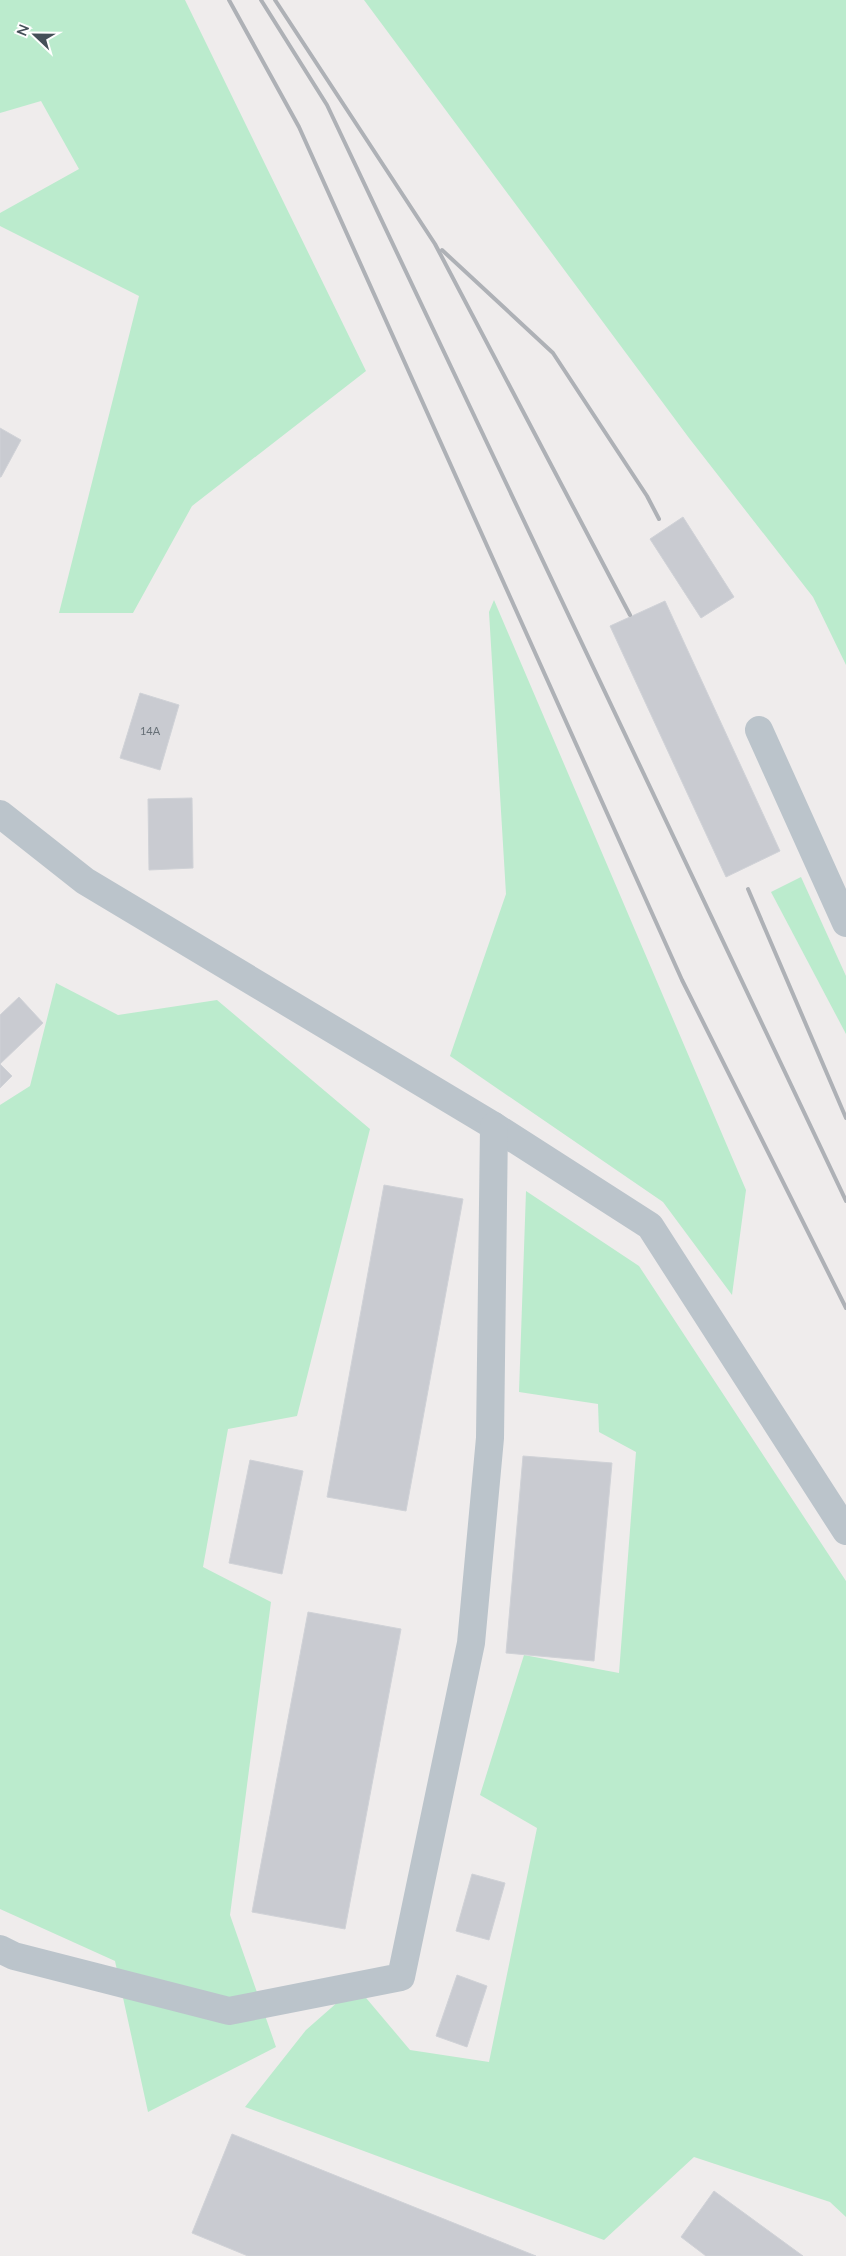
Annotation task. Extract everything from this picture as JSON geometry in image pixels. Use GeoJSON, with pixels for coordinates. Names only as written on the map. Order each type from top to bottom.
{"type":"FeatureCollection","features":[{"type":"Feature","properties":{"kind":"lane"},"geometry":{"type":"LineString","coordinates":[[759,730],[846,923]]}},
{"type":"Feature","properties":{"kind":"lane"},"geometry":{"type":"LineString","coordinates":[[0,814],[85,881],[494,1126],[650,1226],[846,1531]]}},
{"type":"Feature","properties":{"kind":"lane"},"geometry":{"type":"LineString","coordinates":[[0,1949],[14,1956],[229,2011],[401,1977],[470,1643],[490,1438],[494,1126]]}},
{"type":"Feature","properties":{"kind":"green space"},"geometry":{"type":"Polygon","coordinates":[[[0,0],[185,0],[366,371],[192,506],[133,613],[59,613],[139,296],[0,226],[0,213],[79,169],[41,101],[0,113],[0,0]]]}},
{"type":"Feature","properties":{"kind":"green space"},"geometry":{"type":"Polygon","coordinates":[[[364,0],[846,0],[846,665],[813,597],[689,438],[364,0]]]}},
{"type":"Feature","properties":{"kind":"green space"},"geometry":{"type":"Polygon","coordinates":[[[494,600],[746,1190],[732,1295],[663,1202],[450,1056],[506,894],[489,612],[494,600]]]}},
{"type":"Feature","properties":{"kind":"green space"},"geometry":{"type":"Polygon","coordinates":[[[801,877],[846,976],[846,1034],[771,892],[801,877]]]}},
{"type":"Feature","properties":{"kind":"green space"},"geometry":{"type":"Polygon","coordinates":[[[56,983],[118,1015],[217,1000],[370,1129],[297,1416],[228,1429],[203,1567],[271,1602],[230,1915],[276,2047],[148,2112],[115,1961],[0,1909],[0,1105],[30,1086],[56,983]]]}},
{"type":"Feature","properties":{"kind":"green space"},"geometry":{"type":"Polygon","coordinates":[[[526,1191],[639,1266],[846,1581],[846,2217],[830,2202],[694,2157],[604,2240],[245,2107],[306,2030],[356,1986],[410,2050],[489,2062],[537,1828],[480,1795],[524,1655],[619,1673],[636,1452],[599,1432],[598,1404],[519,1392],[526,1191]]]}},
{"type":"Feature","properties":{"kind":"building"},"geometry":{"type":"Polygon","coordinates":[[[0,428],[21,440],[1,477],[0,477],[0,428]]]}},
{"type":"Feature","properties":{"kind":"building"},"geometry":{"type":"Polygon","coordinates":[[[683,517],[734,597],[701,618],[650,539],[683,517]]]}},
{"type":"Feature","properties":{"kind":"building"},"geometry":{"type":"Polygon","coordinates":[[[665,601],[780,851],[726,877],[610,626],[665,601]]]}},
{"type":"Feature","properties":{"kind":"building"},"geometry":{"type":"Polygon","coordinates":[[[140,693],[179,705],[160,770],[120,758],[140,693]]]}},
{"type":"Feature","properties":{"kind":"building"},"geometry":{"type":"Polygon","coordinates":[[[192,798],[193,868],[149,870],[148,799],[192,798]]]}},
{"type":"Feature","properties":{"kind":"building"},"geometry":{"type":"Polygon","coordinates":[[[19,997],[43,1023],[0,1064],[0,1015],[19,997]]]}},
{"type":"Feature","properties":{"kind":"building"},"geometry":{"type":"Polygon","coordinates":[[[0,1064],[12,1076],[0,1088],[0,1064]]]}},
{"type":"Feature","properties":{"kind":"building"},"geometry":{"type":"Polygon","coordinates":[[[384,1185],[463,1199],[406,1511],[327,1497],[384,1185]]]}},
{"type":"Feature","properties":{"kind":"building"},"geometry":{"type":"Polygon","coordinates":[[[523,1456],[612,1463],[594,1661],[506,1653],[523,1456]]]}},
{"type":"Feature","properties":{"kind":"building"},"geometry":{"type":"Polygon","coordinates":[[[250,1460],[303,1471],[282,1574],[229,1563],[250,1460]]]}},
{"type":"Feature","properties":{"kind":"building"},"geometry":{"type":"Polygon","coordinates":[[[308,1612],[401,1629],[345,1929],[252,1912],[308,1612]]]}},
{"type":"Feature","properties":{"kind":"building"},"geometry":{"type":"Polygon","coordinates":[[[472,1874],[505,1883],[489,1940],[456,1931],[472,1874]]]}},
{"type":"Feature","properties":{"kind":"building"},"geometry":{"type":"Polygon","coordinates":[[[457,1975],[487,1986],[467,2047],[436,2036],[457,1975]]]}},
{"type":"Feature","properties":{"kind":"building"},"geometry":{"type":"Polygon","coordinates":[[[232,2134],[536,2256],[248,2256],[192,2233],[232,2134]]]}},
{"type":"Feature","properties":{"kind":"building"},"geometry":{"type":"Polygon","coordinates":[[[714,2191],[803,2256],[706,2256],[681,2237],[714,2191]]]}},
{"type":"Feature","properties":{"kind":"railway"},"geometry":{"type":"LineString","coordinates":[[229,0],[299,127],[682,980],[846,1308]]}},
{"type":"Feature","properties":{"kind":"railway"},"geometry":{"type":"LineString","coordinates":[[261,0],[327,105],[846,1201]]}},
{"type":"Feature","properties":{"kind":"railway"},"geometry":{"type":"LineString","coordinates":[[275,0],[435,244],[630,615]]}},
{"type":"Feature","properties":{"kind":"railway"},"geometry":{"type":"LineString","coordinates":[[442,250],[553,353],[647,496],[659,519]]}},
{"type":"Feature","properties":{"kind":"railway"},"geometry":{"type":"LineString","coordinates":[[748,889],[846,1118]]}}]}
